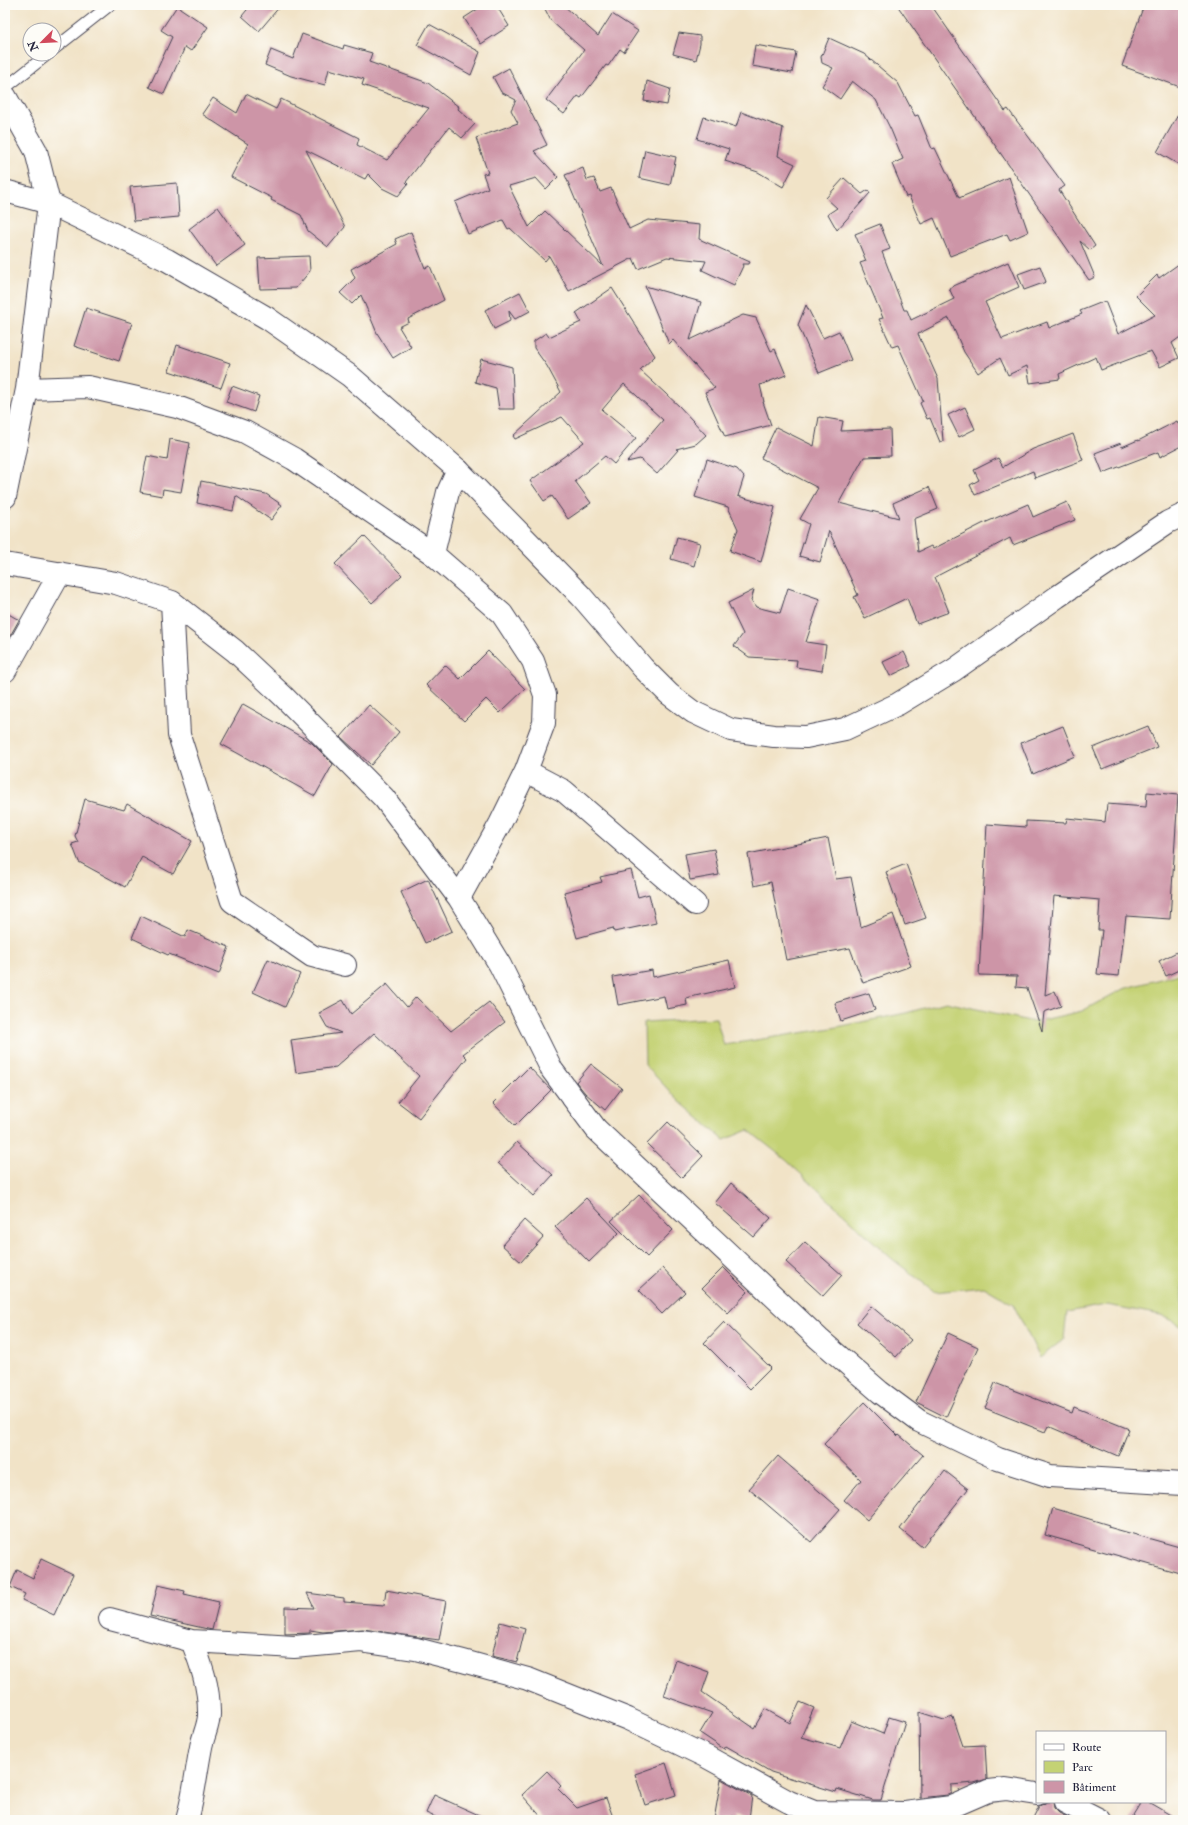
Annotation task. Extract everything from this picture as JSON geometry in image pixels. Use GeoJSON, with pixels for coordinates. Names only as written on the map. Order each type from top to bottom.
{"type":"FeatureCollection","features":[{"type":"Feature","properties":{"kind":"street"},"geometry":{"type":"LineString","coordinates":[[5,96],[36,151],[49,203],[27,389],[5,497]]}},
{"type":"Feature","properties":{"kind":"street"},"geometry":{"type":"LineString","coordinates":[[5,191],[49,203],[167,260],[267,318],[350,376],[458,470],[581,596],[643,668],[668,694],[693,712],[731,730],[774,736],[806,737],[845,728],[898,704],[954,670],[1063,593],[1168,522],[1183,515]]}},
{"type":"Feature","properties":{"kind":"street"},"geometry":{"type":"LineString","coordinates":[[27,389],[88,387],[177,408],[245,432],[294,459],[433,554],[502,614],[533,661],[545,695],[544,723],[526,771],[500,824],[459,898]]}},
{"type":"Feature","properties":{"kind":"street"},"geometry":{"type":"LineString","coordinates":[[433,554],[448,492],[458,470]]}},
{"type":"Feature","properties":{"kind":"street"},"geometry":{"type":"LineString","coordinates":[[5,564],[60,572],[116,583],[172,602],[235,651],[283,696],[384,798],[459,898],[500,965],[552,1070],[596,1129],[819,1339],[880,1392],[919,1421],[998,1459],[1050,1476],[1183,1484]]}},
{"type":"Feature","properties":{"kind":"street"},"geometry":{"type":"LineString","coordinates":[[5,671],[60,572]]}},
{"type":"Feature","properties":{"kind":"street"},"geometry":{"type":"LineString","coordinates":[[172,602],[179,735],[232,901],[312,956],[345,965]]}},
{"type":"Feature","properties":{"kind":"street"},"geometry":{"type":"LineString","coordinates":[[526,771],[564,791],[695,904]]}},
{"type":"Feature","properties":{"kind":"street"},"geometry":{"type":"LineString","coordinates":[[110,1619],[192,1641],[294,1647],[361,1642],[416,1649],[463,1660],[528,1679],[628,1719],[707,1757],[789,1802],[814,1812],[905,1813],[951,1807],[988,1791],[1006,1789],[1036,1794]]}},
{"type":"Feature","properties":{"kind":"street"},"geometry":{"type":"LineString","coordinates":[[187,1820],[192,1802],[201,1748],[210,1714],[208,1689],[192,1641]]}},
{"type":"Feature","properties":{"kind":"street"},"geometry":{"type":"LineString","coordinates":[[1067,1803],[1100,1820]]}},
{"type":"Feature","properties":{"kind":"lane"},"geometry":{"type":"LineString","coordinates":[[62,43],[110,5]]}},
{"type":"Feature","properties":{"kind":"lane"},"geometry":{"type":"LineString","coordinates":[[5,88],[38,62]]}},
{"type":"Feature","properties":{"kind":"green space"},"geometry":{"type":"Polygon","coordinates":[[[1183,973],[1183,1326],[1161,1315],[1107,1305],[1067,1312],[1064,1339],[1040,1358],[1013,1304],[984,1287],[935,1292],[891,1258],[786,1160],[748,1130],[724,1140],[679,1101],[645,1065],[644,1022],[716,1018],[724,1045],[832,1028],[906,1013],[946,1002],[1034,1022],[1082,1011],[1123,989],[1183,973]]]}},
{"type":"Feature","properties":{"kind":"building"},"geometry":{"type":"Polygon","coordinates":[[[251,5],[281,5],[259,31],[242,16],[251,5]]]}},
{"type":"Feature","properties":{"kind":"building"},"geometry":{"type":"Polygon","coordinates":[[[484,5],[496,5],[509,26],[481,44],[464,18],[484,5]]]}},
{"type":"Feature","properties":{"kind":"building"},"geometry":{"type":"Polygon","coordinates":[[[543,5],[563,5],[598,36],[612,14],[638,31],[624,52],[620,49],[581,98],[578,96],[564,114],[546,100],[584,50],[551,21],[543,5]]]}},
{"type":"Feature","properties":{"kind":"building"},"geometry":{"type":"Polygon","coordinates":[[[897,5],[931,5],[1005,111],[1008,109],[1065,186],[1059,190],[1095,246],[1090,250],[1080,241],[1095,277],[1089,280],[897,5]]]}},
{"type":"Feature","properties":{"kind":"building"},"geometry":{"type":"Polygon","coordinates":[[[1144,5],[1183,5],[1183,88],[1122,66],[1144,5]]]}},
{"type":"Feature","properties":{"kind":"building"},"geometry":{"type":"Polygon","coordinates":[[[177,6],[208,27],[191,51],[185,47],[164,94],[149,87],[172,37],[161,30],[177,6]]]}},
{"type":"Feature","properties":{"kind":"building"},"geometry":{"type":"Polygon","coordinates":[[[429,24],[480,52],[471,75],[417,45],[429,24]]]}},
{"type":"Feature","properties":{"kind":"building"},"geometry":{"type":"Polygon","coordinates":[[[679,33],[700,36],[700,44],[696,60],[673,54],[679,33]]]}},
{"type":"Feature","properties":{"kind":"building"},"geometry":{"type":"Polygon","coordinates":[[[302,34],[343,49],[344,45],[372,53],[369,62],[428,83],[459,107],[458,109],[475,124],[462,138],[449,127],[406,182],[408,184],[398,196],[382,188],[368,174],[365,179],[306,150],[345,227],[328,247],[308,231],[301,215],[231,177],[248,144],[202,114],[213,98],[237,113],[246,94],[276,109],[281,99],[359,138],[357,145],[387,160],[429,108],[362,85],[364,79],[329,69],[325,85],[291,76],[265,65],[271,50],[293,59],[302,34]]]}},
{"type":"Feature","properties":{"kind":"building"},"geometry":{"type":"Polygon","coordinates":[[[829,38],[864,54],[898,83],[915,116],[918,115],[932,149],[935,148],[959,198],[1009,177],[1028,232],[1010,240],[1007,234],[950,256],[934,218],[921,224],[909,196],[906,197],[892,164],[903,159],[876,100],[852,81],[840,99],[822,86],[833,68],[822,63],[821,57],[829,38]]]}},
{"type":"Feature","properties":{"kind":"building"},"geometry":{"type":"Polygon","coordinates":[[[755,45],[796,52],[792,73],[752,66],[755,45]]]}},
{"type":"Feature","properties":{"kind":"building"},"geometry":{"type":"Polygon","coordinates":[[[509,68],[547,145],[534,151],[558,177],[546,189],[536,178],[509,186],[529,227],[545,211],[603,266],[565,175],[583,168],[587,180],[594,178],[600,192],[611,188],[629,229],[648,220],[700,225],[699,239],[750,262],[749,264],[742,264],[743,266],[734,285],[702,270],[706,261],[667,257],[638,269],[633,258],[569,291],[549,256],[545,261],[510,228],[508,229],[503,220],[468,234],[455,202],[488,188],[483,174],[488,173],[476,138],[518,123],[511,110],[516,100],[501,92],[493,77],[509,68]]]}},
{"type":"Feature","properties":{"kind":"building"},"geometry":{"type":"Polygon","coordinates":[[[647,81],[670,89],[667,105],[644,101],[647,81]]]}},
{"type":"Feature","properties":{"kind":"building"},"geometry":{"type":"Polygon","coordinates":[[[1183,106],[1183,167],[1157,152],[1183,106]]]}},
{"type":"Feature","properties":{"kind":"building"},"geometry":{"type":"Polygon","coordinates":[[[741,112],[783,128],[778,156],[795,164],[783,187],[758,172],[725,161],[729,149],[697,139],[704,117],[736,127],[741,112]]]}},
{"type":"Feature","properties":{"kind":"building"},"geometry":{"type":"Polygon","coordinates":[[[645,150],[676,157],[670,185],[639,178],[645,150]]]}},
{"type":"Feature","properties":{"kind":"building"},"geometry":{"type":"Polygon","coordinates":[[[844,178],[862,194],[868,190],[870,193],[837,230],[828,214],[837,208],[826,198],[844,178]]]}},
{"type":"Feature","properties":{"kind":"building"},"geometry":{"type":"Polygon","coordinates":[[[177,183],[179,217],[134,221],[130,187],[177,183]]]}},
{"type":"Feature","properties":{"kind":"building"},"geometry":{"type":"Polygon","coordinates":[[[218,207],[245,245],[216,266],[189,229],[218,207]]]}},
{"type":"Feature","properties":{"kind":"building"},"geometry":{"type":"Polygon","coordinates":[[[880,224],[890,249],[882,252],[904,310],[907,310],[911,320],[954,299],[949,288],[1008,262],[1019,287],[985,302],[1002,339],[1047,322],[1049,328],[1082,314],[1080,311],[1105,301],[1118,334],[1155,315],[1136,296],[1157,275],[1159,278],[1183,261],[1183,335],[1172,343],[1179,358],[1160,367],[1151,351],[1101,370],[1096,357],[1059,374],[1060,379],[1030,383],[1027,366],[1008,375],[1000,358],[978,373],[964,352],[949,318],[918,334],[938,379],[943,441],[940,442],[930,418],[927,419],[920,403],[923,401],[898,345],[892,347],[879,319],[883,318],[860,263],[866,261],[855,234],[880,224]]]}},
{"type":"Feature","properties":{"kind":"building"},"geometry":{"type":"Polygon","coordinates":[[[411,232],[425,268],[430,266],[444,300],[408,319],[409,322],[399,327],[411,347],[393,358],[377,333],[361,295],[352,304],[340,293],[355,278],[351,269],[397,244],[395,239],[411,232]]]}},
{"type":"Feature","properties":{"kind":"building"},"geometry":{"type":"Polygon","coordinates":[[[309,256],[310,271],[296,288],[260,289],[258,258],[309,256]]]}},
{"type":"Feature","properties":{"kind":"building"},"geometry":{"type":"Polygon","coordinates":[[[1040,266],[1046,282],[1024,290],[1018,274],[1040,266]]]}},
{"type":"Feature","properties":{"kind":"building"},"geometry":{"type":"Polygon","coordinates":[[[645,286],[701,302],[690,340],[743,315],[756,318],[771,351],[775,349],[786,375],[760,385],[763,402],[771,425],[725,437],[705,392],[715,388],[673,340],[669,344],[645,286]]]}},
{"type":"Feature","properties":{"kind":"building"},"geometry":{"type":"Polygon","coordinates":[[[612,288],[655,356],[640,370],[679,406],[706,435],[696,444],[676,449],[678,450],[657,474],[640,459],[627,462],[663,420],[624,384],[602,410],[636,438],[614,464],[605,456],[575,481],[591,503],[568,519],[552,496],[544,501],[530,481],[584,442],[562,417],[515,439],[513,436],[561,392],[547,366],[534,348],[534,341],[546,333],[549,337],[581,322],[576,313],[612,288]]]}},
{"type":"Feature","properties":{"kind":"building"},"geometry":{"type":"Polygon","coordinates":[[[520,292],[530,311],[515,319],[509,311],[510,321],[494,329],[485,310],[520,292]]]}},
{"type":"Feature","properties":{"kind":"building"},"geometry":{"type":"Polygon","coordinates":[[[806,305],[823,338],[839,331],[851,360],[819,373],[798,325],[806,305]]]}},
{"type":"Feature","properties":{"kind":"building"},"geometry":{"type":"Polygon","coordinates":[[[86,308],[132,323],[119,361],[74,346],[86,308]]]}},
{"type":"Feature","properties":{"kind":"building"},"geometry":{"type":"Polygon","coordinates":[[[177,345],[230,363],[221,388],[169,371],[177,345]]]}},
{"type":"Feature","properties":{"kind":"building"},"geometry":{"type":"Polygon","coordinates":[[[481,359],[512,367],[514,409],[499,409],[496,388],[475,382],[481,359]]]}},
{"type":"Feature","properties":{"kind":"building"},"geometry":{"type":"Polygon","coordinates":[[[232,386],[259,396],[254,412],[226,402],[232,386]]]}},
{"type":"Feature","properties":{"kind":"building"},"geometry":{"type":"Polygon","coordinates":[[[965,407],[975,429],[959,437],[948,415],[965,407]]]}},
{"type":"Feature","properties":{"kind":"building"},"geometry":{"type":"Polygon","coordinates":[[[819,417],[843,421],[841,431],[890,429],[891,456],[864,457],[839,503],[899,518],[893,503],[929,487],[938,509],[914,519],[918,552],[931,546],[933,549],[982,524],[1028,504],[1033,517],[1067,502],[1075,520],[1013,545],[1010,538],[935,577],[949,612],[917,624],[907,598],[865,618],[854,597],[858,595],[829,531],[820,562],[799,556],[809,524],[800,519],[818,488],[761,458],[776,427],[814,446],[819,417]]]}},
{"type":"Feature","properties":{"kind":"building"},"geometry":{"type":"Polygon","coordinates":[[[1177,421],[1183,432],[1183,445],[1160,457],[1158,452],[1103,473],[1095,453],[1121,443],[1122,447],[1138,441],[1177,421]]]}},
{"type":"Feature","properties":{"kind":"building"},"geometry":{"type":"Polygon","coordinates":[[[1073,434],[1083,460],[1035,478],[1033,471],[975,495],[970,485],[979,480],[974,470],[998,458],[1003,467],[1033,449],[1073,434]]]}},
{"type":"Feature","properties":{"kind":"building"},"geometry":{"type":"Polygon","coordinates":[[[170,439],[190,443],[181,492],[163,489],[162,496],[140,492],[147,456],[167,460],[170,439]]]}},
{"type":"Feature","properties":{"kind":"building"},"geometry":{"type":"Polygon","coordinates":[[[707,459],[737,469],[744,477],[738,496],[775,507],[761,562],[730,551],[738,529],[728,507],[695,497],[707,459]]]}},
{"type":"Feature","properties":{"kind":"building"},"geometry":{"type":"Polygon","coordinates":[[[201,481],[266,494],[282,505],[271,520],[236,496],[233,511],[197,503],[201,481]]]}},
{"type":"Feature","properties":{"kind":"building"},"geometry":{"type":"Polygon","coordinates":[[[364,536],[402,575],[372,603],[335,564],[364,536]]]}},
{"type":"Feature","properties":{"kind":"building"},"geometry":{"type":"Polygon","coordinates":[[[677,537],[700,543],[694,566],[671,559],[677,537]]]}},
{"type":"Feature","properties":{"kind":"building"},"geometry":{"type":"Polygon","coordinates":[[[788,588],[820,599],[806,642],[826,645],[822,671],[796,667],[797,660],[749,657],[734,646],[743,634],[728,603],[754,590],[751,600],[756,607],[780,613],[788,588]]]}},
{"type":"Feature","properties":{"kind":"building"},"geometry":{"type":"Polygon","coordinates":[[[5,612],[19,620],[5,645],[5,612]]]}},
{"type":"Feature","properties":{"kind":"building"},"geometry":{"type":"Polygon","coordinates":[[[488,651],[525,689],[500,713],[486,699],[464,721],[426,685],[445,665],[460,679],[488,651]]]}},
{"type":"Feature","properties":{"kind":"building"},"geometry":{"type":"Polygon","coordinates":[[[904,652],[911,666],[890,676],[883,662],[904,652]]]}},
{"type":"Feature","properties":{"kind":"building"},"geometry":{"type":"Polygon","coordinates":[[[243,704],[312,743],[333,764],[315,796],[221,744],[243,704]]]}},
{"type":"Feature","properties":{"kind":"building"},"geometry":{"type":"Polygon","coordinates":[[[369,705],[399,732],[371,765],[341,737],[369,705]]]}},
{"type":"Feature","properties":{"kind":"building"},"geometry":{"type":"Polygon","coordinates":[[[1063,726],[1075,756],[1033,774],[1021,743],[1063,726]]]}},
{"type":"Feature","properties":{"kind":"building"},"geometry":{"type":"Polygon","coordinates":[[[1148,726],[1157,747],[1102,769],[1093,748],[1148,726]]]}},
{"type":"Feature","properties":{"kind":"building"},"geometry":{"type":"Polygon","coordinates":[[[1147,792],[1178,795],[1170,919],[1126,916],[1119,976],[1097,974],[1102,930],[1098,930],[1100,900],[1054,896],[1045,995],[1055,991],[1061,1006],[1044,1012],[1042,1031],[1027,988],[1016,987],[1017,976],[979,975],[987,824],[1026,827],[1026,821],[1066,823],[1067,818],[1105,822],[1107,804],[1146,807],[1147,792]]]}},
{"type":"Feature","properties":{"kind":"building"},"geometry":{"type":"Polygon","coordinates":[[[85,799],[124,810],[127,804],[192,841],[173,874],[142,857],[125,887],[79,862],[72,844],[78,842],[75,836],[85,799]]]}},
{"type":"Feature","properties":{"kind":"building"},"geometry":{"type":"Polygon","coordinates":[[[828,838],[836,879],[851,877],[861,927],[893,914],[911,966],[863,983],[850,948],[786,960],[771,882],[754,886],[748,854],[828,838]]]}},
{"type":"Feature","properties":{"kind":"building"},"geometry":{"type":"Polygon","coordinates":[[[714,849],[719,875],[690,880],[685,854],[714,849]]]}},
{"type":"Feature","properties":{"kind":"building"},"geometry":{"type":"Polygon","coordinates":[[[906,864],[926,918],[905,925],[886,872],[906,864]]]}},
{"type":"Feature","properties":{"kind":"building"},"geometry":{"type":"Polygon","coordinates":[[[631,870],[638,897],[649,894],[656,923],[614,932],[613,928],[577,938],[564,892],[602,882],[600,877],[631,870]]]}},
{"type":"Feature","properties":{"kind":"building"},"geometry":{"type":"Polygon","coordinates":[[[428,879],[452,931],[425,943],[401,892],[428,879]]]}},
{"type":"Feature","properties":{"kind":"building"},"geometry":{"type":"Polygon","coordinates":[[[141,916],[185,937],[188,930],[229,947],[219,974],[169,954],[168,955],[132,938],[141,916]]]}},
{"type":"Feature","properties":{"kind":"building"},"geometry":{"type":"Polygon","coordinates":[[[1183,949],[1183,968],[1166,976],[1159,961],[1183,949]]]}},
{"type":"Feature","properties":{"kind":"building"},"geometry":{"type":"Polygon","coordinates":[[[268,959],[300,974],[285,1007],[253,992],[268,959]]]}},
{"type":"Feature","properties":{"kind":"building"},"geometry":{"type":"Polygon","coordinates":[[[729,960],[735,987],[686,998],[687,1005],[667,1009],[664,996],[618,1005],[613,977],[652,970],[653,977],[729,960]]]}},
{"type":"Feature","properties":{"kind":"building"},"geometry":{"type":"Polygon","coordinates":[[[387,984],[407,1007],[416,997],[451,1031],[489,1002],[505,1022],[463,1054],[467,1058],[419,1118],[398,1102],[419,1076],[374,1033],[336,1067],[296,1073],[291,1040],[341,1033],[327,1027],[319,1013],[343,1000],[351,1014],[387,984]]]}},
{"type":"Feature","properties":{"kind":"building"},"geometry":{"type":"Polygon","coordinates":[[[869,993],[875,1010],[841,1021],[835,1003],[869,993]]]}},
{"type":"Feature","properties":{"kind":"building"},"geometry":{"type":"Polygon","coordinates":[[[591,1064],[622,1088],[605,1110],[585,1093],[576,1082],[591,1064]]]}},
{"type":"Feature","properties":{"kind":"building"},"geometry":{"type":"Polygon","coordinates":[[[529,1067],[551,1090],[515,1126],[493,1103],[529,1067]]]}},
{"type":"Feature","properties":{"kind":"building"},"geometry":{"type":"Polygon","coordinates":[[[668,1122],[703,1156],[682,1178],[647,1144],[668,1122]]]}},
{"type":"Feature","properties":{"kind":"building"},"geometry":{"type":"Polygon","coordinates":[[[517,1142],[553,1175],[534,1196],[498,1163],[517,1142]]]}},
{"type":"Feature","properties":{"kind":"building"},"geometry":{"type":"Polygon","coordinates":[[[731,1183],[771,1218],[754,1237],[715,1203],[731,1183]]]}},
{"type":"Feature","properties":{"kind":"building"},"geometry":{"type":"Polygon","coordinates":[[[639,1195],[673,1230],[647,1257],[611,1221],[639,1195]]]}},
{"type":"Feature","properties":{"kind":"building"},"geometry":{"type":"Polygon","coordinates":[[[586,1198],[619,1233],[589,1262],[555,1227],[586,1198]]]}},
{"type":"Feature","properties":{"kind":"building"},"geometry":{"type":"Polygon","coordinates":[[[524,1220],[543,1237],[521,1262],[502,1245],[524,1220]]]}},
{"type":"Feature","properties":{"kind":"building"},"geometry":{"type":"Polygon","coordinates":[[[805,1242],[842,1275],[823,1296],[786,1262],[805,1242]]]}},
{"type":"Feature","properties":{"kind":"building"},"geometry":{"type":"Polygon","coordinates":[[[723,1267],[748,1292],[728,1313],[702,1288],[723,1267]]]}},
{"type":"Feature","properties":{"kind":"building"},"geometry":{"type":"Polygon","coordinates":[[[663,1268],[685,1292],[662,1314],[639,1290],[663,1268]]]}},
{"type":"Feature","properties":{"kind":"building"},"geometry":{"type":"Polygon","coordinates":[[[871,1306],[911,1340],[896,1357],[857,1323],[871,1306]]]}},
{"type":"Feature","properties":{"kind":"building"},"geometry":{"type":"Polygon","coordinates":[[[724,1322],[771,1368],[750,1389],[704,1343],[724,1322]]]}},
{"type":"Feature","properties":{"kind":"building"},"geometry":{"type":"Polygon","coordinates":[[[948,1333],[978,1347],[946,1417],[916,1402],[948,1333]]]}},
{"type":"Feature","properties":{"kind":"building"},"geometry":{"type":"Polygon","coordinates":[[[995,1383],[1072,1413],[1074,1407],[1129,1429],[1118,1456],[1048,1426],[1045,1432],[985,1408],[995,1383]]]}},
{"type":"Feature","properties":{"kind":"building"},"geometry":{"type":"Polygon","coordinates":[[[864,1402],[898,1436],[899,1435],[923,1455],[867,1520],[844,1500],[861,1480],[824,1444],[864,1402]]]}},
{"type":"Feature","properties":{"kind":"building"},"geometry":{"type":"Polygon","coordinates":[[[778,1456],[840,1509],[811,1542],[749,1489],[778,1456]]]}},
{"type":"Feature","properties":{"kind":"building"},"geometry":{"type":"Polygon","coordinates":[[[945,1471],[968,1489],[922,1547],[900,1529],[945,1471]]]}},
{"type":"Feature","properties":{"kind":"building"},"geometry":{"type":"Polygon","coordinates":[[[1053,1508],[1109,1525],[1108,1527],[1183,1548],[1183,1574],[1045,1535],[1053,1508]]]}},
{"type":"Feature","properties":{"kind":"building"},"geometry":{"type":"Polygon","coordinates":[[[41,1559],[73,1574],[54,1615],[22,1600],[25,1594],[10,1587],[17,1570],[33,1578],[41,1559]]]}},
{"type":"Feature","properties":{"kind":"building"},"geometry":{"type":"Polygon","coordinates":[[[158,1585],[185,1591],[184,1594],[219,1602],[212,1630],[150,1616],[158,1585]]]}},
{"type":"Feature","properties":{"kind":"building"},"geometry":{"type":"Polygon","coordinates":[[[386,1590],[446,1601],[439,1640],[363,1629],[323,1632],[310,1630],[310,1633],[285,1634],[285,1607],[314,1608],[307,1593],[344,1598],[344,1602],[384,1605],[386,1590]]]}},
{"type":"Feature","properties":{"kind":"building"},"geometry":{"type":"Polygon","coordinates":[[[500,1622],[525,1629],[517,1662],[492,1656],[500,1622]]]}},
{"type":"Feature","properties":{"kind":"building"},"geometry":{"type":"Polygon","coordinates":[[[676,1660],[709,1672],[702,1692],[754,1728],[765,1709],[790,1723],[800,1702],[814,1708],[801,1737],[840,1748],[851,1721],[883,1734],[889,1717],[905,1722],[881,1800],[873,1800],[837,1789],[836,1792],[771,1772],[726,1746],[724,1749],[700,1733],[712,1713],[664,1696],[676,1660]]]}},
{"type":"Feature","properties":{"kind":"building"},"geometry":{"type":"Polygon","coordinates":[[[919,1712],[944,1720],[953,1717],[963,1746],[985,1745],[987,1779],[974,1783],[951,1785],[951,1793],[948,1795],[920,1798],[919,1712]]]}},
{"type":"Feature","properties":{"kind":"building"},"geometry":{"type":"Polygon","coordinates":[[[666,1763],[676,1795],[645,1805],[635,1774],[666,1763]]]}},
{"type":"Feature","properties":{"kind":"building"},"geometry":{"type":"Polygon","coordinates":[[[547,1771],[561,1786],[558,1789],[577,1808],[606,1798],[614,1820],[544,1820],[522,1795],[547,1771]]]}},
{"type":"Feature","properties":{"kind":"building"},"geometry":{"type":"Polygon","coordinates":[[[721,1779],[752,1796],[749,1819],[732,1816],[733,1820],[714,1820],[721,1779]]]}},
{"type":"Feature","properties":{"kind":"building"},"geometry":{"type":"Polygon","coordinates":[[[434,1795],[490,1820],[442,1820],[426,1813],[434,1795]]]}},
{"type":"Feature","properties":{"kind":"building"},"geometry":{"type":"Polygon","coordinates":[[[1045,1803],[1053,1803],[1054,1808],[1059,1813],[1073,1820],[1032,1820],[1039,1806],[1045,1803]]]}},
{"type":"Feature","properties":{"kind":"building"},"geometry":{"type":"Polygon","coordinates":[[[1141,1803],[1150,1803],[1179,1820],[1131,1820],[1141,1803]]]}}]}
